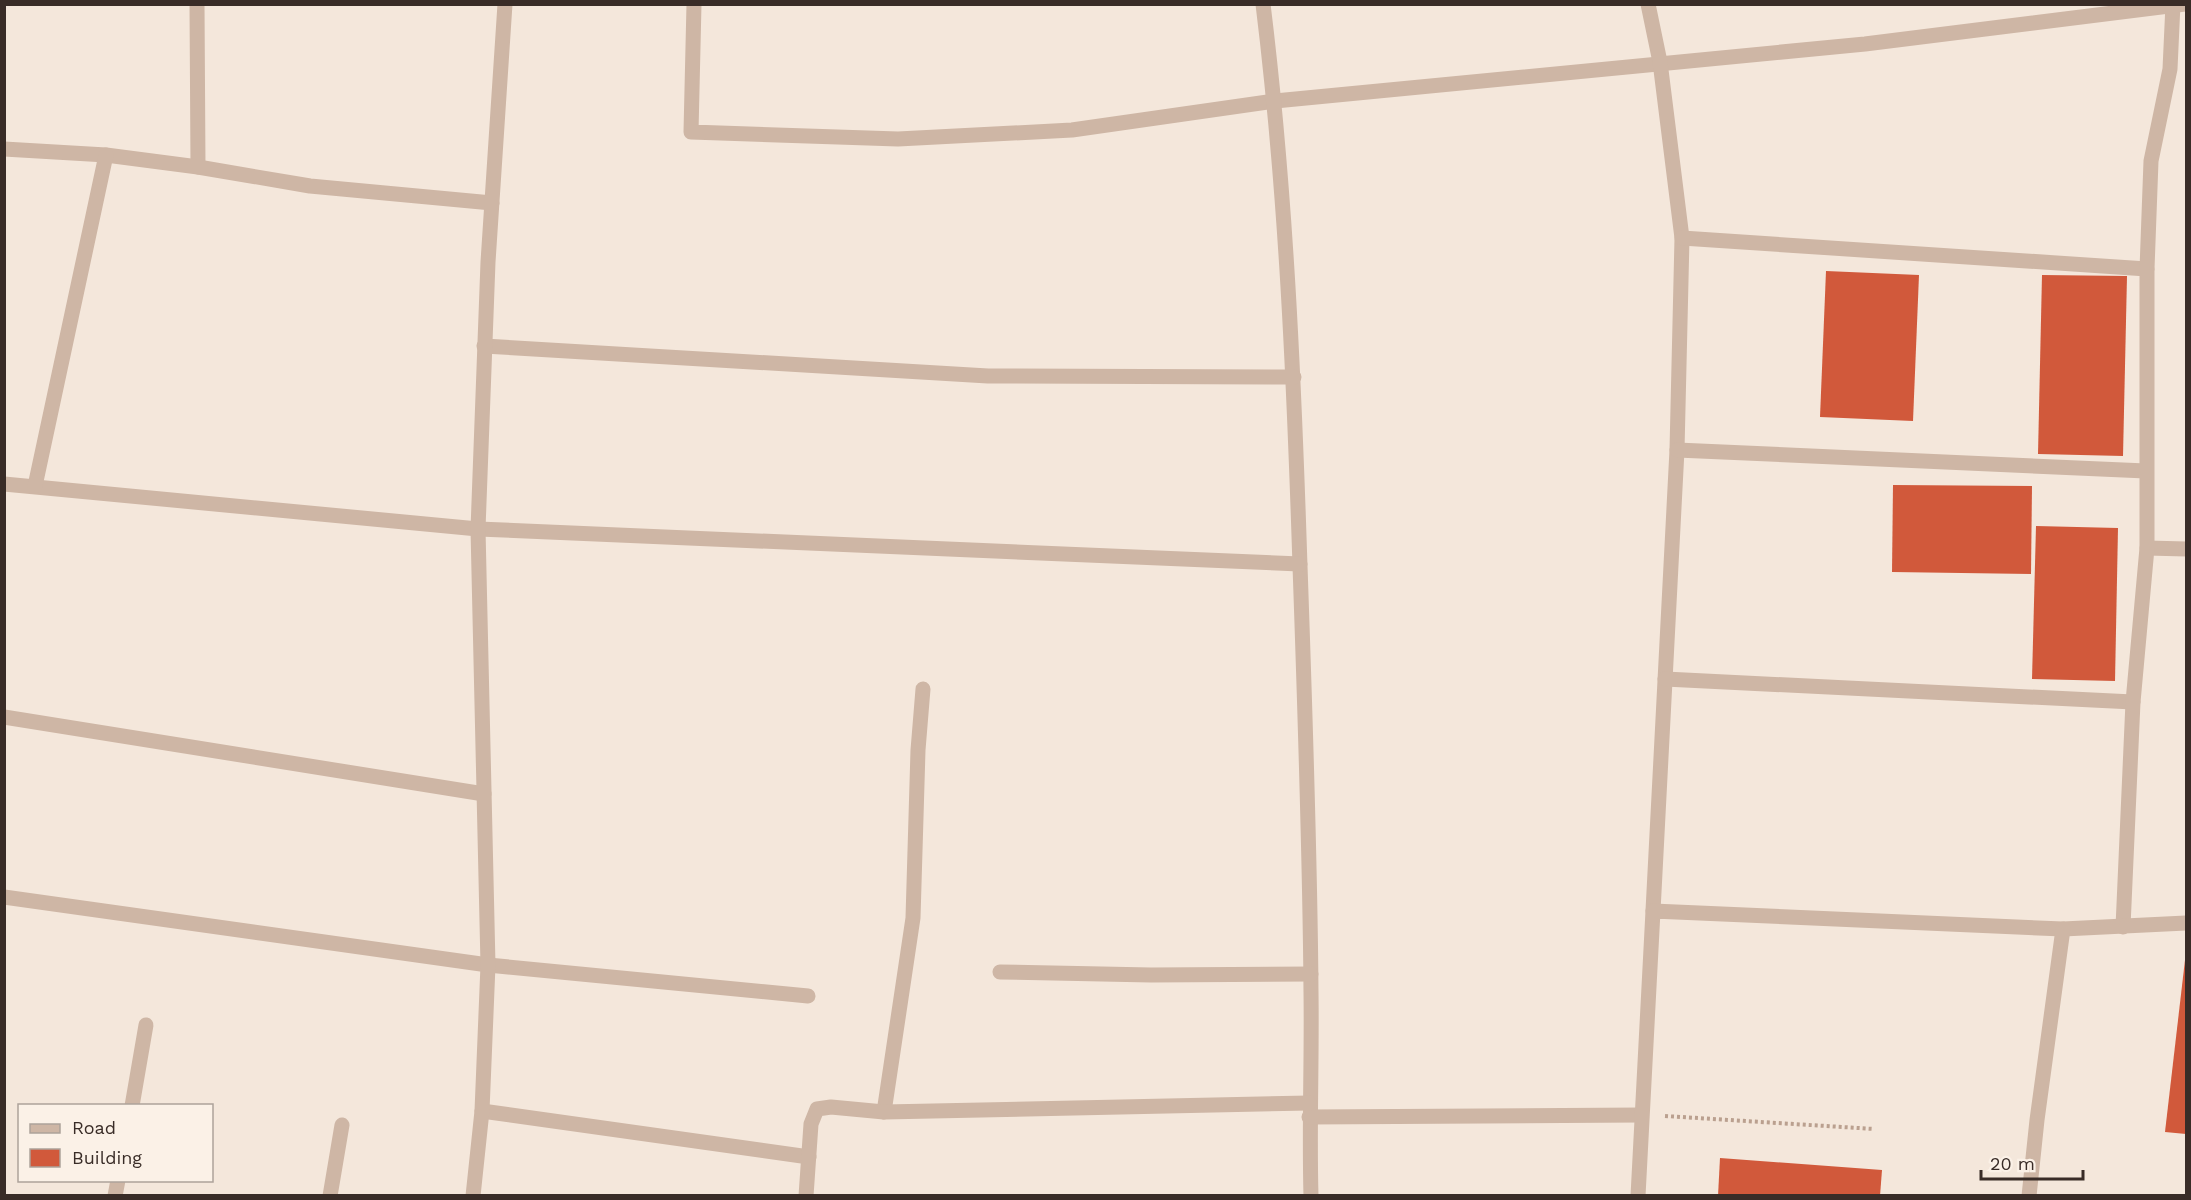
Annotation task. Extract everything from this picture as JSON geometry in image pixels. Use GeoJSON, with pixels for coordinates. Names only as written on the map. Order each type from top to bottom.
{"type":"FeatureCollection","features":[{"type":"Feature","properties":{"kind":"street"},"geometry":{"type":"LineString","coordinates":[[197,4],[198,167]]}},
{"type":"Feature","properties":{"kind":"street"},"geometry":{"type":"LineString","coordinates":[[473,1196],[482,1111],[488,965],[478,529],[484,346],[505,4]]}},
{"type":"Feature","properties":{"kind":"street"},"geometry":{"type":"LineString","coordinates":[[694,4],[691,132],[898,139],[1072,130],[1275,101],[1865,44],[2177,6],[2170,69],[2151,161],[2147,269],[2147,548],[2133,702],[2123,927]]}},
{"type":"Feature","properties":{"kind":"street"},"geometry":{"type":"LineString","coordinates":[[1263,4],[1275,101],[1294,377],[1311,974],[1309,1110],[1311,1196]]}},
{"type":"Feature","properties":{"kind":"street"},"geometry":{"type":"LineString","coordinates":[[1638,1196],[1677,450],[1682,238],[1660,62],[1648,4]]}},
{"type":"Feature","properties":{"kind":"street"},"geometry":{"type":"LineString","coordinates":[[4,149],[106,155],[198,167],[310,186],[492,203]]}},
{"type":"Feature","properties":{"kind":"street"},"geometry":{"type":"LineString","coordinates":[[35,486],[106,155]]}},
{"type":"Feature","properties":{"kind":"street"},"geometry":{"type":"LineString","coordinates":[[1682,238],[2147,269]]}},
{"type":"Feature","properties":{"kind":"street"},"geometry":{"type":"LineString","coordinates":[[484,346],[988,376],[1294,377]]}},
{"type":"Feature","properties":{"kind":"street"},"geometry":{"type":"LineString","coordinates":[[1677,450],[2146,471]]}},
{"type":"Feature","properties":{"kind":"street"},"geometry":{"type":"LineString","coordinates":[[4,484],[478,529],[1300,564]]}},
{"type":"Feature","properties":{"kind":"street"},"geometry":{"type":"LineString","coordinates":[[2147,548],[2187,549]]}},
{"type":"Feature","properties":{"kind":"street"},"geometry":{"type":"LineString","coordinates":[[1665,679],[2133,702]]}},
{"type":"Feature","properties":{"kind":"street"},"geometry":{"type":"LineString","coordinates":[[884,1112],[913,918],[918,750],[923,689]]}},
{"type":"Feature","properties":{"kind":"street"},"geometry":{"type":"LineString","coordinates":[[4,717],[484,794]]}},
{"type":"Feature","properties":{"kind":"street"},"geometry":{"type":"LineString","coordinates":[[4,897],[488,965],[808,996]]}},
{"type":"Feature","properties":{"kind":"street"},"geometry":{"type":"LineString","coordinates":[[1653,911],[2063,929],[2187,923]]}},
{"type":"Feature","properties":{"kind":"street"},"geometry":{"type":"LineString","coordinates":[[2029,1196],[2063,929]]}},
{"type":"Feature","properties":{"kind":"street"},"geometry":{"type":"LineString","coordinates":[[1000,972],[1151,975],[1311,974]]}},
{"type":"Feature","properties":{"kind":"street"},"geometry":{"type":"LineString","coordinates":[[132,1104],[146,1025]]}},
{"type":"Feature","properties":{"kind":"street"},"geometry":{"type":"LineString","coordinates":[[806,1196],[811,1124],[817,1109],[831,1107],[884,1112],[1309,1110],[1641,1115]]}},
{"type":"Feature","properties":{"kind":"street"},"geometry":{"type":"LineString","coordinates":[[482,1111],[809,1157]]}},
{"type":"Feature","properties":{"kind":"street"},"geometry":{"type":"LineString","coordinates":[[330,1196],[342,1125]]}},
{"type":"Feature","properties":{"kind":"path"},"geometry":{"type":"LineString","coordinates":[[1641,1115],[1874,1129]]}},
{"type":"Feature","properties":{"kind":"building"},"geometry":{"type":"Polygon","coordinates":[[[1826,271],[1919,275],[1913,421],[1820,417],[1826,271]]]}},
{"type":"Feature","properties":{"kind":"building"},"geometry":{"type":"Polygon","coordinates":[[[2042,275],[2127,276],[2123,456],[2038,454],[2042,275]]]}},
{"type":"Feature","properties":{"kind":"building"},"geometry":{"type":"Polygon","coordinates":[[[1893,485],[2032,486],[2031,574],[1892,572],[1893,485]]]}},
{"type":"Feature","properties":{"kind":"building"},"geometry":{"type":"Polygon","coordinates":[[[2036,526],[2118,528],[2115,681],[2032,679],[2036,526]]]}},
{"type":"Feature","properties":{"kind":"building"},"geometry":{"type":"Polygon","coordinates":[[[2186,960],[2186,1134],[2165,1132],[2186,960]]]}},
{"type":"Feature","properties":{"kind":"building"},"geometry":{"type":"Polygon","coordinates":[[[1720,1158],[1882,1170],[1880,1196],[1718,1196],[1720,1158]]]}}]}
